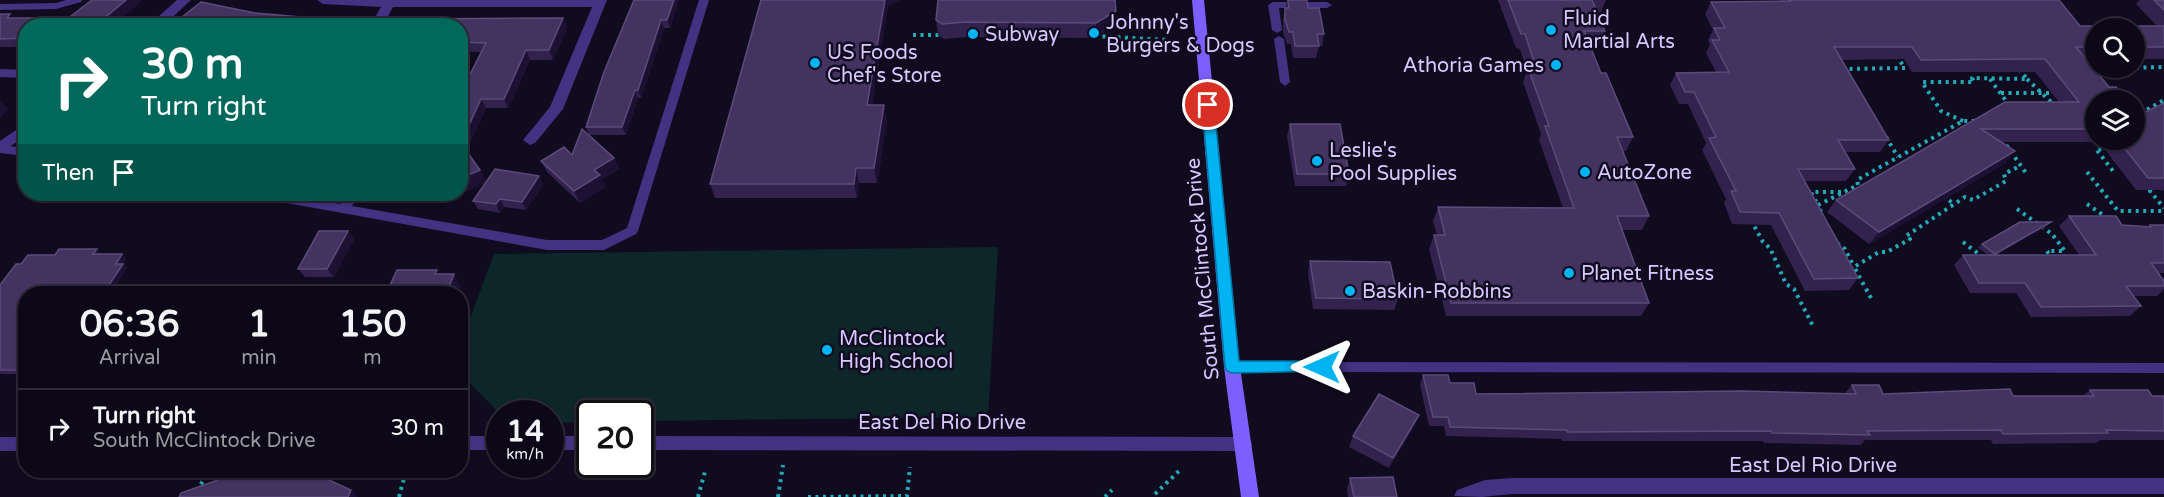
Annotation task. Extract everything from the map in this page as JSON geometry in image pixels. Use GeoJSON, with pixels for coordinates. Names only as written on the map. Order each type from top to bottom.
{"type":"FeatureCollection","features":[{"type":"Feature","properties":{"kind":"main road","name":"South McClintock Drive"},"geometry":{"type":"LineString","coordinates":[[1198,0],[1232,367],[1250,497]]}},
{"type":"Feature","properties":{"kind":"street"},"geometry":{"type":"LineString","coordinates":[[164,18],[185,0]]}},
{"type":"Feature","properties":{"kind":"street"},"geometry":{"type":"LineString","coordinates":[[323,0],[389,3],[600,2],[556,109],[530,140]]}},
{"type":"Feature","properties":{"kind":"street"},"geometry":{"type":"LineString","coordinates":[[381,18],[389,3]]}},
{"type":"Feature","properties":{"kind":"street"},"geometry":{"type":"LineString","coordinates":[[0,74],[18,74]]}},
{"type":"Feature","properties":{"kind":"street"},"geometry":{"type":"LineString","coordinates":[[0,149],[18,134]]}},
{"type":"Feature","properties":{"kind":"street"},"geometry":{"type":"LineString","coordinates":[[468,443],[486,443]]}},
{"type":"Feature","properties":{"kind":"street","name":"East Del Rio Drive"},"geometry":{"type":"LineString","coordinates":[[654,443],[1243,444]]}},
{"type":"Feature","properties":{"kind":"street"},"geometry":{"type":"LineString","coordinates":[[0,444],[18,444]]}},
{"type":"Feature","properties":{"kind":"street","name":"East Del Rio Drive"},"geometry":{"type":"LineString","coordinates":[[1463,496],[1485,488],[1499,487],[1623,491],[2164,486]]}},
{"type":"Feature","properties":{"kind":"lane"},"geometry":{"type":"LineString","coordinates":[[0,7],[56,6],[77,0]]}},
{"type":"Feature","properties":{"kind":"lane"},"geometry":{"type":"LineString","coordinates":[[298,201],[547,245],[604,245],[632,231],[704,0]]}},
{"type":"Feature","properties":{"kind":"lane"},"geometry":{"type":"LineString","coordinates":[[1285,82],[1273,5],[1327,5]]}},
{"type":"Feature","properties":{"kind":"lane"},"geometry":{"type":"LineString","coordinates":[[0,149],[18,151]]}},
{"type":"Feature","properties":{"kind":"lane"},"geometry":{"type":"LineString","coordinates":[[343,209],[349,201]]}},
{"type":"Feature","properties":{"kind":"lane"},"geometry":{"type":"LineString","coordinates":[[1232,367],[2164,368]]}},
{"type":"Feature","properties":{"kind":"path"},"geometry":{"type":"LineString","coordinates":[[913,35],[948,36]]}},
{"type":"Feature","properties":{"kind":"path"},"geometry":{"type":"LineString","coordinates":[[1088,36],[1168,40]]}},
{"type":"Feature","properties":{"kind":"path"},"geometry":{"type":"LineString","coordinates":[[1835,69],[1905,68],[1893,51]]}},
{"type":"Feature","properties":{"kind":"path"},"geometry":{"type":"LineString","coordinates":[[2014,61],[2026,79],[2055,107]]}},
{"type":"Feature","properties":{"kind":"path"},"geometry":{"type":"LineString","coordinates":[[2145,67],[2164,67]]}},
{"type":"Feature","properties":{"kind":"path"},"geometry":{"type":"LineString","coordinates":[[1845,69],[1851,78]]}},
{"type":"Feature","properties":{"kind":"path"},"geometry":{"type":"LineString","coordinates":[[1989,121],[1963,121],[1941,111],[1922,82],[1974,82],[1972,78],[2026,79]]}},
{"type":"Feature","properties":{"kind":"path"},"geometry":{"type":"LineString","coordinates":[[1990,79],[2015,113]]}},
{"type":"Feature","properties":{"kind":"path"},"geometry":{"type":"LineString","coordinates":[[2000,93],[2064,93]]}},
{"type":"Feature","properties":{"kind":"path"},"geometry":{"type":"LineString","coordinates":[[2145,110],[2164,97]]}},
{"type":"Feature","properties":{"kind":"path"},"geometry":{"type":"LineString","coordinates":[[1949,115],[1955,125]]}},
{"type":"Feature","properties":{"kind":"path"},"geometry":{"type":"LineString","coordinates":[[1857,180],[1963,121]]}},
{"type":"Feature","properties":{"kind":"path"},"geometry":{"type":"LineString","coordinates":[[1975,129],[1979,121]]}},
{"type":"Feature","properties":{"kind":"path"},"geometry":{"type":"LineString","coordinates":[[1881,127],[1898,157]]}},
{"type":"Feature","properties":{"kind":"path"},"geometry":{"type":"LineString","coordinates":[[2001,137],[2026,173]]}},
{"type":"Feature","properties":{"kind":"path"},"geometry":{"type":"LineString","coordinates":[[2003,147],[2012,154]]}},
{"type":"Feature","properties":{"kind":"path"},"geometry":{"type":"LineString","coordinates":[[2097,150],[2113,171]]}},
{"type":"Feature","properties":{"kind":"path"},"geometry":{"type":"LineString","coordinates":[[1892,160],[1901,166]]}},
{"type":"Feature","properties":{"kind":"path"},"geometry":{"type":"LineString","coordinates":[[1854,267],[1879,252],[1887,252],[1910,239],[1906,236],[1965,197],[1972,200],[2006,181],[2004,174],[2020,166]]}},
{"type":"Feature","properties":{"kind":"path"},"geometry":{"type":"LineString","coordinates":[[1818,205],[1858,185],[1851,170]]}},
{"type":"Feature","properties":{"kind":"path"},"geometry":{"type":"LineString","coordinates":[[2087,172],[2118,211]]}},
{"type":"Feature","properties":{"kind":"path"},"geometry":{"type":"LineString","coordinates":[[2147,184],[2164,210]]}},
{"type":"Feature","properties":{"kind":"path"},"geometry":{"type":"LineString","coordinates":[[1801,192],[1844,192]]}},
{"type":"Feature","properties":{"kind":"path"},"geometry":{"type":"LineString","coordinates":[[1810,192],[1823,215]]}},
{"type":"Feature","properties":{"kind":"path"},"geometry":{"type":"LineString","coordinates":[[1937,192],[1954,204]]}},
{"type":"Feature","properties":{"kind":"path"},"geometry":{"type":"LineString","coordinates":[[2087,204],[2113,222],[2118,211]]}},
{"type":"Feature","properties":{"kind":"path"},"geometry":{"type":"LineString","coordinates":[[2017,209],[2052,234],[2070,260]]}},
{"type":"Feature","properties":{"kind":"path"},"geometry":{"type":"LineString","coordinates":[[2118,211],[2164,210]]}},
{"type":"Feature","properties":{"kind":"path"},"geometry":{"type":"LineString","coordinates":[[1747,214],[1763,242],[1770,248],[1786,284],[1794,289],[1813,326]]}},
{"type":"Feature","properties":{"kind":"path"},"geometry":{"type":"LineString","coordinates":[[1833,234],[1838,244],[1845,249],[1871,298]]}},
{"type":"Feature","properties":{"kind":"path"},"geometry":{"type":"LineString","coordinates":[[1963,242],[1991,263]]}},
{"type":"Feature","properties":{"kind":"path"},"geometry":{"type":"LineString","coordinates":[[2040,257],[2050,257],[2047,251],[2064,251]]}},
{"type":"Feature","properties":{"kind":"path"},"geometry":{"type":"LineString","coordinates":[[778,497],[783,465]]}},
{"type":"Feature","properties":{"kind":"path"},"geometry":{"type":"LineString","coordinates":[[808,497],[907,497],[910,467]]}},
{"type":"Feature","properties":{"kind":"path"},"geometry":{"type":"LineString","coordinates":[[698,497],[706,468]]}},
{"type":"Feature","properties":{"kind":"path"},"geometry":{"type":"LineString","coordinates":[[1155,494],[1179,471]]}},
{"type":"Feature","properties":{"kind":"path"},"geometry":{"type":"LineString","coordinates":[[193,497],[205,478]]}},
{"type":"Feature","properties":{"kind":"path"},"geometry":{"type":"LineString","coordinates":[[399,497],[404,478]]}},
{"type":"Feature","properties":{"kind":"path"},"geometry":{"type":"LineString","coordinates":[[1105,497],[1112,490]]}},
{"type":"Feature","properties":{"kind":"green space"},"geometry":{"type":"Polygon","coordinates":[[[998,247],[988,417],[654,421],[654,400],[576,400],[576,422],[564,423],[564,400],[486,400],[468,381],[468,323],[494,254],[998,247]]]}},
{"type":"Feature","properties":{"kind":"building"},"geometry":{"type":"Polygon","coordinates":[[[92,0],[126,0],[105,18],[71,16],[92,0]]]}},
{"type":"Feature","properties":{"kind":"building"},"geometry":{"type":"Polygon","coordinates":[[[634,0],[674,0],[667,20],[661,20],[638,90],[635,90],[622,127],[586,127],[604,72],[634,0]]]}},
{"type":"Feature","properties":{"kind":"building","name":"US Foods Chef's Store"},"geometry":{"type":"Polygon","coordinates":[[[761,0],[885,0],[867,105],[884,105],[874,168],[856,168],[854,184],[710,184],[761,0]]]}},
{"type":"Feature","properties":{"kind":"building"},"geometry":{"type":"Polygon","coordinates":[[[938,0],[1115,0],[1116,11],[1096,23],[966,22],[942,24],[936,20],[938,0]]]}},
{"type":"Feature","properties":{"kind":"building"},"geometry":{"type":"Polygon","coordinates":[[[1288,0],[1307,0],[1308,8],[1319,8],[1324,34],[1317,34],[1319,46],[1295,46],[1293,32],[1289,32],[1285,20],[1285,8],[1289,8],[1288,0]]]}},
{"type":"Feature","properties":{"kind":"building"},"geometry":{"type":"Polygon","coordinates":[[[1508,0],[1592,0],[1605,31],[1584,31],[1601,73],[1606,73],[1633,137],[1617,137],[1649,216],[1617,216],[1649,303],[1451,303],[1434,235],[1445,235],[1438,207],[1574,208],[1545,126],[1549,126],[1528,68],[1536,68],[1525,34],[1521,34],[1508,0]]]}},
{"type":"Feature","properties":{"kind":"building"},"geometry":{"type":"Polygon","coordinates":[[[2059,0],[2080,26],[2085,26],[2085,47],[2076,47],[2085,58],[2085,78],[2102,78],[2109,87],[2116,87],[2119,90],[2085,90],[2085,129],[1981,129],[2015,151],[1879,232],[1836,200],[2005,102],[2079,102],[2045,59],[1921,60],[1912,47],[1834,47],[1889,140],[1838,140],[1855,169],[1798,169],[1858,278],[1814,279],[1779,213],[1740,212],[1731,191],[1736,191],[1709,138],[1716,137],[1694,92],[1685,92],[1676,73],[1729,72],[1712,40],[1720,40],[1714,28],[1725,28],[1711,2],[2059,0]]]}},
{"type":"Feature","properties":{"kind":"building"},"geometry":{"type":"Polygon","coordinates":[[[2154,0],[2164,0],[2164,10],[2154,0]]]}},
{"type":"Feature","properties":{"kind":"building"},"geometry":{"type":"Polygon","coordinates":[[[201,2],[255,13],[312,18],[187,18],[182,17],[201,2]]]}},
{"type":"Feature","properties":{"kind":"building"},"geometry":{"type":"Polygon","coordinates":[[[0,14],[10,14],[7,18],[18,18],[18,38],[0,39],[0,14]]]}},
{"type":"Feature","properties":{"kind":"building"},"geometry":{"type":"Polygon","coordinates":[[[563,18],[549,50],[526,50],[504,99],[481,99],[468,127],[468,78],[486,43],[468,42],[468,19],[563,18]]]}},
{"type":"Feature","properties":{"kind":"building"},"geometry":{"type":"Polygon","coordinates":[[[2145,26],[2164,26],[2164,47],[2145,47],[2145,26]]]}},
{"type":"Feature","properties":{"kind":"building"},"geometry":{"type":"Polygon","coordinates":[[[2164,103],[2164,178],[2148,178],[2126,150],[2145,150],[2145,112],[2164,103]]]}},
{"type":"Feature","properties":{"kind":"building","name":"Leslie's Pool Supplies"},"geometry":{"type":"Polygon","coordinates":[[[1290,124],[1340,124],[1349,174],[1297,174],[1290,124]]]}},
{"type":"Feature","properties":{"kind":"building"},"geometry":{"type":"Polygon","coordinates":[[[582,129],[614,158],[594,170],[600,175],[574,191],[541,161],[564,147],[572,155],[582,129]]]}},
{"type":"Feature","properties":{"kind":"building"},"geometry":{"type":"Polygon","coordinates":[[[468,153],[480,170],[468,175],[468,153]]]}},
{"type":"Feature","properties":{"kind":"building"},"geometry":{"type":"Polygon","coordinates":[[[495,169],[539,176],[522,202],[500,199],[496,204],[473,201],[495,169]]]}},
{"type":"Feature","properties":{"kind":"building"},"geometry":{"type":"Polygon","coordinates":[[[2069,216],[2116,216],[2122,225],[2151,227],[2150,225],[2164,225],[2164,263],[2151,263],[2164,281],[2164,286],[2126,286],[2141,306],[2041,307],[2025,283],[1979,283],[1963,255],[2096,255],[2069,216]]]}},
{"type":"Feature","properties":{"kind":"building"},"geometry":{"type":"Polygon","coordinates":[[[2020,222],[2051,222],[1995,254],[1982,244],[2020,222]]]}},
{"type":"Feature","properties":{"kind":"building"},"geometry":{"type":"Polygon","coordinates":[[[319,231],[348,231],[327,269],[298,269],[319,231]]]}},
{"type":"Feature","properties":{"kind":"building"},"geometry":{"type":"Polygon","coordinates":[[[59,249],[97,249],[93,254],[122,254],[116,264],[123,264],[108,286],[18,286],[18,370],[0,370],[0,285],[16,264],[21,264],[28,255],[55,255],[59,249]]]}},
{"type":"Feature","properties":{"kind":"building","name":"Baskin-Robbins"},"geometry":{"type":"Polygon","coordinates":[[[1310,261],[1390,262],[1398,299],[1316,298],[1310,261]]]}},
{"type":"Feature","properties":{"kind":"building"},"geometry":{"type":"Polygon","coordinates":[[[397,270],[437,270],[435,274],[454,274],[449,286],[390,286],[397,270]]]}},
{"type":"Feature","properties":{"kind":"building"},"geometry":{"type":"Polygon","coordinates":[[[1423,375],[1448,375],[1450,383],[1474,383],[1476,394],[1743,391],[1856,394],[1852,385],[1879,385],[1883,394],[2010,389],[2013,396],[2094,396],[2090,390],[2148,390],[2152,396],[2164,396],[2164,431],[2106,430],[2108,433],[2003,434],[2001,430],[1867,431],[1870,435],[1772,433],[1771,431],[1567,432],[1567,430],[1450,427],[1448,417],[1433,417],[1423,375]]]}},
{"type":"Feature","properties":{"kind":"building"},"geometry":{"type":"Polygon","coordinates":[[[1379,394],[1419,415],[1393,458],[1353,436],[1379,394]]]}},
{"type":"Feature","properties":{"kind":"building"},"geometry":{"type":"Polygon","coordinates":[[[1393,477],[1397,497],[1354,497],[1350,478],[1393,477]]]}},
{"type":"Feature","properties":{"kind":"building"},"geometry":{"type":"Polygon","coordinates":[[[223,478],[325,478],[351,490],[348,497],[179,497],[181,493],[223,478]]]}},
{"type":"Feature","properties":{"kind":"place","name":"Fluid Martial Arts"},"geometry":{"type":"Point","coordinates":[1551,30]}},
{"type":"Feature","properties":{"kind":"place","name":"Johnny's Burgers & Dogs"},"geometry":{"type":"Point","coordinates":[1094,33]}},
{"type":"Feature","properties":{"kind":"place","name":"Subway"},"geometry":{"type":"Point","coordinates":[973,34]}},
{"type":"Feature","properties":{"kind":"place","name":"US Foods Chef's Store"},"geometry":{"type":"Point","coordinates":[815,63]}},
{"type":"Feature","properties":{"kind":"place","name":"Athoria Games"},"geometry":{"type":"Point","coordinates":[1556,65]}},
{"type":"Feature","properties":{"kind":"place","name":"Leslie's Pool Supplies"},"geometry":{"type":"Point","coordinates":[1317,161]}},
{"type":"Feature","properties":{"kind":"place","name":"AutoZone"},"geometry":{"type":"Point","coordinates":[1585,172]}},
{"type":"Feature","properties":{"kind":"place","name":"Planet Fitness"},"geometry":{"type":"Point","coordinates":[1569,273]}},
{"type":"Feature","properties":{"kind":"place","name":"Baskin-Robbins"},"geometry":{"type":"Point","coordinates":[1350,291]}},
{"type":"Feature","properties":{"kind":"place","name":"McClintock High School"},"geometry":{"type":"Point","coordinates":[827,350]}},
{"type":"Feature","properties":{"kind":"route"},"geometry":{"type":"LineString","coordinates":[[1208,105],[1232,367],[1322,367]]}}]}
